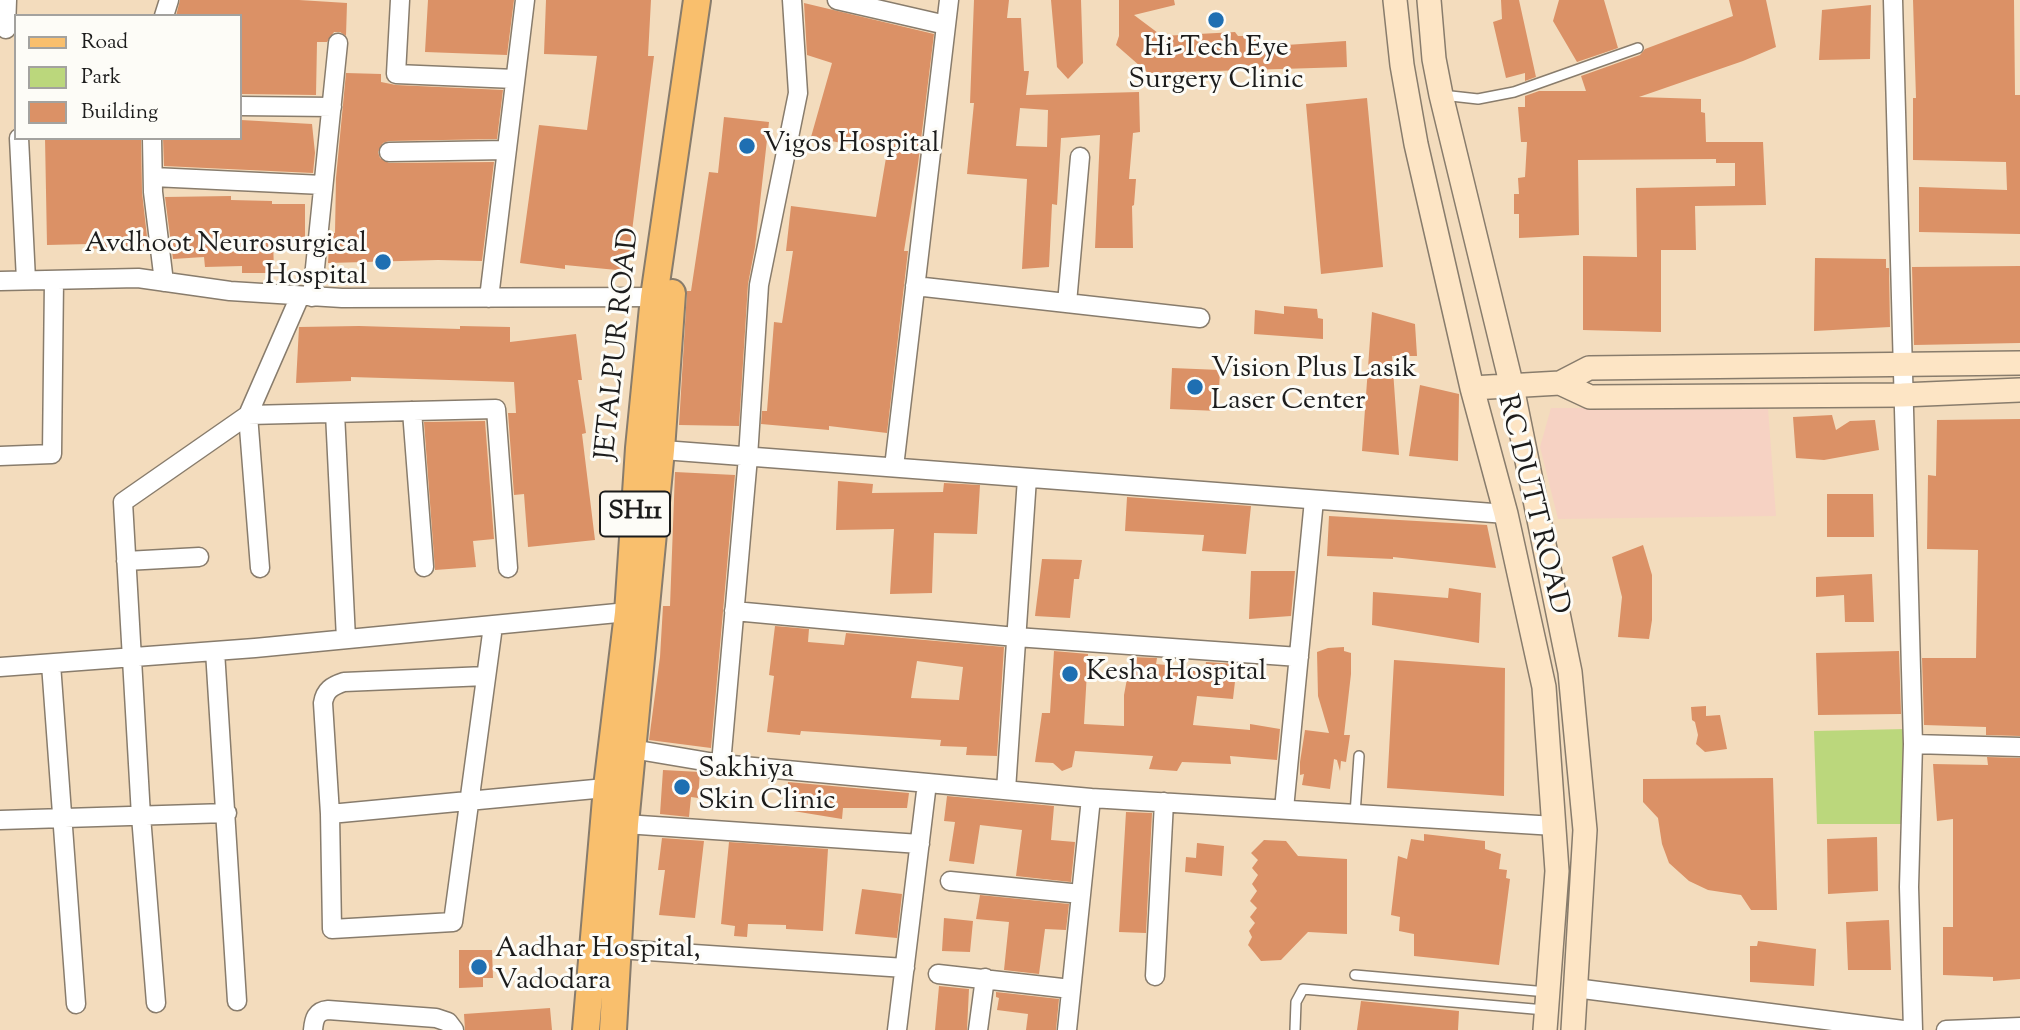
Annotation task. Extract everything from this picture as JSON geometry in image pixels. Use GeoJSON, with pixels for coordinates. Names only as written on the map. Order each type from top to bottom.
{"type":"FeatureCollection","features":[{"type":"Feature","properties":{"kind":"main road","name":"JETALPUR ROAD"},"geometry":{"type":"LineString","coordinates":[[586,1030],[618,787],[637,612],[663,297],[697,0]]}},
{"type":"Feature","properties":{"kind":"main road","name":"JETALPUR ROAD"},"geometry":{"type":"LineString","coordinates":[[663,297],[714,0]]}},
{"type":"Feature","properties":{"kind":"main road","name":"RC DUTT ROAD"},"geometry":{"type":"LineString","coordinates":[[1395,0],[1402,65],[1416,144],[1472,388],[1506,514],[1544,687],[1557,871],[1547,1011]]}},
{"type":"Feature","properties":{"kind":"main road","name":"RC DUTT ROAD"},"geometry":{"type":"LineString","coordinates":[[1429,0],[1434,59],[1441,95],[1512,387],[1570,672],[1585,830],[1573,1030]]}},
{"type":"Feature","properties":{"kind":"main road"},"geometry":{"type":"LineString","coordinates":[[1472,388],[1560,383],[1589,368],[2020,363]]}},
{"type":"Feature","properties":{"kind":"main road"},"geometry":{"type":"LineString","coordinates":[[1560,383],[1590,397],[1902,395],[2020,390]]}},
{"type":"Feature","properties":{"kind":"main road","name":"JETALPUR ROAD"},"geometry":{"type":"LineString","coordinates":[[613,1030],[625,824],[618,787],[632,749],[637,612]]}},
{"type":"Feature","properties":{"kind":"street"},"geometry":{"type":"LineString","coordinates":[[6,29],[7,0]]}},
{"type":"Feature","properties":{"kind":"street"},"geometry":{"type":"LineString","coordinates":[[400,0],[396,74],[515,79]]}},
{"type":"Feature","properties":{"kind":"street"},"geometry":{"type":"LineString","coordinates":[[489,298],[524,0]]}},
{"type":"Feature","properties":{"kind":"street"},"geometry":{"type":"LineString","coordinates":[[721,764],[748,457],[759,285],[798,93],[792,0]]}},
{"type":"Feature","properties":{"kind":"street"},"geometry":{"type":"LineString","coordinates":[[837,0],[946,25]]}},
{"type":"Feature","properties":{"kind":"street"},"geometry":{"type":"LineString","coordinates":[[894,467],[949,0]]}},
{"type":"Feature","properties":{"kind":"street"},"geometry":{"type":"LineString","coordinates":[[1893,0],[1913,744],[1909,887],[1913,1030]]}},
{"type":"Feature","properties":{"kind":"street"},"geometry":{"type":"LineString","coordinates":[[156,1003],[141,816],[123,502],[248,415],[306,296],[323,185],[338,43]]}},
{"type":"Feature","properties":{"kind":"street"},"geometry":{"type":"LineString","coordinates":[[242,106],[332,107]]}},
{"type":"Feature","properties":{"kind":"street"},"geometry":{"type":"LineString","coordinates":[[19,140],[26,280]]}},
{"type":"Feature","properties":{"kind":"street"},"geometry":{"type":"LineString","coordinates":[[152,140],[153,177],[164,282]]}},
{"type":"Feature","properties":{"kind":"street"},"geometry":{"type":"LineString","coordinates":[[389,152],[507,150]]}},
{"type":"Feature","properties":{"kind":"street"},"geometry":{"type":"LineString","coordinates":[[1067,303],[1080,157]]}},
{"type":"Feature","properties":{"kind":"street"},"geometry":{"type":"LineString","coordinates":[[153,177],[323,185]]}},
{"type":"Feature","properties":{"kind":"street"},"geometry":{"type":"LineString","coordinates":[[0,281],[138,278],[230,291],[306,296],[663,297]]}},
{"type":"Feature","properties":{"kind":"street"},"geometry":{"type":"LineString","coordinates":[[0,456],[52,454],[54,280]]}},
{"type":"Feature","properties":{"kind":"street"},"geometry":{"type":"LineString","coordinates":[[915,286],[1200,318]]}},
{"type":"Feature","properties":{"kind":"street"},"geometry":{"type":"LineString","coordinates":[[248,415],[496,409],[508,568]]}},
{"type":"Feature","properties":{"kind":"street"},"geometry":{"type":"LineString","coordinates":[[412,411],[424,567]]}},
{"type":"Feature","properties":{"kind":"street"},"geometry":{"type":"LineString","coordinates":[[335,412],[346,639]]}},
{"type":"Feature","properties":{"kind":"street"},"geometry":{"type":"LineString","coordinates":[[248,415],[260,568]]}},
{"type":"Feature","properties":{"kind":"street"},"geometry":{"type":"LineString","coordinates":[[650,449],[1506,514]]}},
{"type":"Feature","properties":{"kind":"street"},"geometry":{"type":"LineString","coordinates":[[1006,790],[1027,478]]}},
{"type":"Feature","properties":{"kind":"street"},"geometry":{"type":"LineString","coordinates":[[1284,809],[1314,500]]}},
{"type":"Feature","properties":{"kind":"street"},"geometry":{"type":"LineString","coordinates":[[126,561],[199,557]]}},
{"type":"Feature","properties":{"kind":"street"},"geometry":{"type":"LineString","coordinates":[[734,611],[1016,637],[1299,657]]}},
{"type":"Feature","properties":{"kind":"street"},"geometry":{"type":"LineString","coordinates":[[0,667],[215,651],[637,612]]}},
{"type":"Feature","properties":{"kind":"street"},"geometry":{"type":"LineString","coordinates":[[486,676],[344,682],[324,693],[332,929],[453,922],[493,626]]}},
{"type":"Feature","properties":{"kind":"street"},"geometry":{"type":"LineString","coordinates":[[215,651],[237,1001]]}},
{"type":"Feature","properties":{"kind":"street"},"geometry":{"type":"LineString","coordinates":[[51,663],[76,1004]]}},
{"type":"Feature","properties":{"kind":"street"},"geometry":{"type":"LineString","coordinates":[[1913,744],[2020,747]]}},
{"type":"Feature","properties":{"kind":"street"},"geometry":{"type":"LineString","coordinates":[[632,749],[721,764],[1091,798],[1555,826]]}},
{"type":"Feature","properties":{"kind":"street"},"geometry":{"type":"LineString","coordinates":[[897,1030],[927,783]]}},
{"type":"Feature","properties":{"kind":"street"},"geometry":{"type":"LineString","coordinates":[[330,814],[618,787]]}},
{"type":"Feature","properties":{"kind":"street"},"geometry":{"type":"LineString","coordinates":[[1067,1030],[1091,798]]}},
{"type":"Feature","properties":{"kind":"street"},"geometry":{"type":"LineString","coordinates":[[1155,976],[1164,802]]}},
{"type":"Feature","properties":{"kind":"street"},"geometry":{"type":"LineString","coordinates":[[0,820],[227,813]]}},
{"type":"Feature","properties":{"kind":"street"},"geometry":{"type":"LineString","coordinates":[[625,824],[920,844]]}},
{"type":"Feature","properties":{"kind":"street"},"geometry":{"type":"LineString","coordinates":[[950,881],[1081,894]]}},
{"type":"Feature","properties":{"kind":"street"},"geometry":{"type":"LineString","coordinates":[[618,949],[905,968]]}},
{"type":"Feature","properties":{"kind":"street"},"geometry":{"type":"LineString","coordinates":[[938,974],[1071,989]]}},
{"type":"Feature","properties":{"kind":"street"},"geometry":{"type":"LineString","coordinates":[[978,1030],[985,978]]}},
{"type":"Feature","properties":{"kind":"street"},"geometry":{"type":"LineString","coordinates":[[1575,988],[1903,1030]]}},
{"type":"Feature","properties":{"kind":"street"},"geometry":{"type":"LineString","coordinates":[[313,1030],[317,1014],[328,1010],[436,1018],[448,1021],[454,1030]]}},
{"type":"Feature","properties":{"kind":"street"},"geometry":{"type":"LineString","coordinates":[[1946,1030],[2020,1027]]}},
{"type":"Feature","properties":{"kind":"lane"},"geometry":{"type":"LineString","coordinates":[[1441,95],[1478,99],[1514,92],[1638,48]]}},
{"type":"Feature","properties":{"kind":"lane"},"geometry":{"type":"LineString","coordinates":[[1355,814],[1359,756]]}},
{"type":"Feature","properties":{"kind":"lane"},"geometry":{"type":"LineString","coordinates":[[1355,975],[1547,1011]]}},
{"type":"Feature","properties":{"kind":"lane"},"geometry":{"type":"LineString","coordinates":[[1295,1030],[1296,1002],[1303,989],[1547,1011]]}},
{"type":"Feature","properties":{"kind":"shaded area"},"geometry":{"type":"Polygon","coordinates":[[[1551,408],[1768,408],[1776,516],[1558,519],[1540,447],[1551,408]]]}},
{"type":"Feature","properties":{"kind":"green space"},"geometry":{"type":"Polygon","coordinates":[[[1906,729],[1906,824],[1817,824],[1814,731],[1906,729]]]}},
{"type":"Feature","properties":{"kind":"building"},"geometry":{"type":"Polygon","coordinates":[[[180,0],[299,0],[347,3],[346,36],[334,32],[327,42],[317,42],[316,95],[242,94],[242,14],[176,14],[180,0]]]}},
{"type":"Feature","properties":{"kind":"building"},"geometry":{"type":"Polygon","coordinates":[[[428,0],[514,0],[507,55],[425,52],[428,0]]]}},
{"type":"Feature","properties":{"kind":"building"},"geometry":{"type":"Polygon","coordinates":[[[546,0],[651,0],[648,56],[654,56],[627,271],[565,265],[565,269],[520,263],[539,125],[587,130],[597,56],[544,54],[546,0]]]}},
{"type":"Feature","properties":{"kind":"building"},"geometry":{"type":"Polygon","coordinates":[[[974,0],[1009,0],[1007,18],[1021,18],[1024,71],[1029,71],[1026,95],[1139,92],[1140,132],[1133,133],[1129,179],[1136,179],[1132,206],[1133,248],[1095,248],[1100,135],[1061,138],[1057,205],[1052,204],[1049,267],[1022,269],[1027,179],[967,174],[974,103],[970,103],[974,0]],[[1020,108],[1016,146],[1047,147],[1048,110],[1020,108]]]}},
{"type":"Feature","properties":{"kind":"building"},"geometry":{"type":"Polygon","coordinates":[[[1051,0],[1081,0],[1083,63],[1068,79],[1057,67],[1051,0]]]}},
{"type":"Feature","properties":{"kind":"building"},"geometry":{"type":"Polygon","coordinates":[[[1119,0],[1174,0],[1175,5],[1134,15],[1162,36],[1235,32],[1238,36],[1256,36],[1271,46],[1346,41],[1347,67],[1148,73],[1116,45],[1119,36],[1119,0]]]}},
{"type":"Feature","properties":{"kind":"building"},"geometry":{"type":"Polygon","coordinates":[[[1501,0],[1519,0],[1536,77],[1525,81],[1525,73],[1506,78],[1493,22],[1502,19],[1501,0]]]}},
{"type":"Feature","properties":{"kind":"building"},"geometry":{"type":"Polygon","coordinates":[[[1559,0],[1604,0],[1618,48],[1577,62],[1553,21],[1559,0]]]}},
{"type":"Feature","properties":{"kind":"building"},"geometry":{"type":"Polygon","coordinates":[[[1729,0],[1766,0],[1776,47],[1639,97],[1701,99],[1701,112],[1705,113],[1706,142],[1763,142],[1766,205],[1695,206],[1696,250],[1661,250],[1661,332],[1583,330],[1583,256],[1637,257],[1636,188],[1735,186],[1735,163],[1716,163],[1716,159],[1578,160],[1579,235],[1519,238],[1519,214],[1514,214],[1514,194],[1519,194],[1518,178],[1525,177],[1527,142],[1521,142],[1518,107],[1525,107],[1525,96],[1539,91],[1586,91],[1581,76],[1640,55],[1645,49],[1733,16],[1729,0]]]}},
{"type":"Feature","properties":{"kind":"building"},"geometry":{"type":"Polygon","coordinates":[[[1913,0],[2014,0],[2015,95],[2020,95],[2020,234],[1919,232],[1919,187],[2007,190],[2006,162],[1913,160],[1913,98],[1916,98],[1913,0]]]}},
{"type":"Feature","properties":{"kind":"building"},"geometry":{"type":"Polygon","coordinates":[[[804,3],[934,34],[904,251],[908,251],[887,433],[829,426],[829,430],[761,424],[762,411],[767,411],[774,322],[782,323],[793,251],[786,251],[791,206],[876,217],[887,152],[811,137],[832,63],[807,55],[804,3]]]}},
{"type":"Feature","properties":{"kind":"building"},"geometry":{"type":"Polygon","coordinates":[[[1871,5],[1870,59],[1819,60],[1822,10],[1871,5]]]}},
{"type":"Feature","properties":{"kind":"building"},"geometry":{"type":"Polygon","coordinates":[[[346,73],[381,74],[381,82],[396,85],[503,90],[497,139],[389,141],[383,143],[378,152],[380,158],[389,163],[494,162],[482,261],[328,263],[330,233],[335,233],[336,178],[346,73]]]}},
{"type":"Feature","properties":{"kind":"building"},"geometry":{"type":"Polygon","coordinates":[[[1367,98],[1383,267],[1321,274],[1306,104],[1367,98]]]}},
{"type":"Feature","properties":{"kind":"building"},"geometry":{"type":"Polygon","coordinates":[[[724,117],[769,122],[755,247],[748,284],[739,426],[679,425],[687,291],[691,291],[709,172],[718,173],[724,117]]]}},
{"type":"Feature","properties":{"kind":"building"},"geometry":{"type":"Polygon","coordinates":[[[242,120],[312,124],[315,153],[313,173],[164,166],[163,140],[242,140],[242,120]]]}},
{"type":"Feature","properties":{"kind":"building"},"geometry":{"type":"Polygon","coordinates":[[[45,140],[141,140],[142,192],[148,246],[89,249],[89,244],[47,245],[45,140]]]}},
{"type":"Feature","properties":{"kind":"building"},"geometry":{"type":"Polygon","coordinates":[[[231,196],[231,200],[305,204],[305,238],[273,238],[274,273],[242,273],[242,266],[205,267],[204,257],[173,259],[165,197],[231,196]]]}},
{"type":"Feature","properties":{"kind":"building"},"geometry":{"type":"Polygon","coordinates":[[[1815,258],[1886,259],[1886,268],[1889,268],[1890,327],[1814,331],[1815,258]]]}},
{"type":"Feature","properties":{"kind":"building"},"geometry":{"type":"Polygon","coordinates":[[[2020,266],[2020,343],[1914,345],[1912,267],[2020,266]]]}},
{"type":"Feature","properties":{"kind":"building"},"geometry":{"type":"Polygon","coordinates":[[[1284,306],[1317,309],[1318,318],[1323,319],[1323,339],[1254,334],[1255,310],[1284,314],[1284,306]]]}},
{"type":"Feature","properties":{"kind":"building"},"geometry":{"type":"Polygon","coordinates":[[[1372,312],[1415,324],[1417,356],[1392,356],[1399,455],[1362,451],[1372,312]]]}},
{"type":"Feature","properties":{"kind":"building"},"geometry":{"type":"Polygon","coordinates":[[[460,326],[510,327],[510,342],[576,334],[582,380],[578,380],[586,433],[582,434],[595,540],[528,547],[524,494],[514,495],[508,413],[516,413],[514,382],[351,377],[351,381],[296,383],[299,327],[460,329],[460,326]]]}},
{"type":"Feature","properties":{"kind":"building"},"geometry":{"type":"Polygon","coordinates":[[[1172,368],[1220,370],[1218,411],[1170,409],[1172,368]]]}},
{"type":"Feature","properties":{"kind":"building"},"geometry":{"type":"Polygon","coordinates":[[[1420,385],[1459,394],[1458,461],[1409,456],[1420,385]]]}},
{"type":"Feature","properties":{"kind":"building"},"geometry":{"type":"Polygon","coordinates":[[[1832,415],[1836,430],[1850,421],[1875,420],[1879,450],[1824,460],[1796,458],[1793,417],[1832,415]]]}},
{"type":"Feature","properties":{"kind":"building"},"geometry":{"type":"Polygon","coordinates":[[[2020,419],[2020,736],[1986,735],[1986,727],[1924,725],[1922,658],[1976,658],[1978,550],[1927,549],[1928,475],[1936,476],[1937,420],[2020,419]]]}},
{"type":"Feature","properties":{"kind":"building"},"geometry":{"type":"Polygon","coordinates":[[[485,421],[494,539],[473,541],[476,567],[435,570],[424,422],[485,421]]]}},
{"type":"Feature","properties":{"kind":"building"},"geometry":{"type":"Polygon","coordinates":[[[675,472],[735,475],[711,748],[649,740],[660,657],[663,606],[670,606],[675,472]]]}},
{"type":"Feature","properties":{"kind":"building"},"geometry":{"type":"Polygon","coordinates":[[[838,481],[873,484],[872,493],[943,492],[944,483],[980,485],[977,534],[934,533],[932,593],[890,594],[894,529],[836,530],[838,481]]]}},
{"type":"Feature","properties":{"kind":"building"},"geometry":{"type":"Polygon","coordinates":[[[1827,494],[1873,494],[1874,537],[1827,537],[1827,494]]]}},
{"type":"Feature","properties":{"kind":"building"},"geometry":{"type":"Polygon","coordinates":[[[1127,497],[1251,506],[1246,554],[1202,551],[1204,535],[1125,531],[1127,497]]]}},
{"type":"Feature","properties":{"kind":"building"},"geometry":{"type":"Polygon","coordinates":[[[1329,516],[1487,525],[1496,568],[1393,557],[1327,556],[1329,516]]]}},
{"type":"Feature","properties":{"kind":"building"},"geometry":{"type":"Polygon","coordinates":[[[1643,545],[1652,575],[1652,620],[1649,639],[1618,637],[1622,597],[1612,557],[1643,545]]]}},
{"type":"Feature","properties":{"kind":"building"},"geometry":{"type":"Polygon","coordinates":[[[1042,559],[1082,560],[1079,579],[1074,579],[1070,618],[1035,616],[1042,559]]]}},
{"type":"Feature","properties":{"kind":"building"},"geometry":{"type":"Polygon","coordinates":[[[1251,571],[1295,571],[1291,616],[1249,619],[1251,571]]]}},
{"type":"Feature","properties":{"kind":"building"},"geometry":{"type":"Polygon","coordinates":[[[1872,574],[1874,622],[1845,622],[1844,595],[1816,597],[1816,577],[1872,574]]]}},
{"type":"Feature","properties":{"kind":"building"},"geometry":{"type":"Polygon","coordinates":[[[1449,588],[1481,593],[1479,643],[1372,625],[1373,592],[1448,598],[1449,588]]]}},
{"type":"Feature","properties":{"kind":"building"},"geometry":{"type":"Polygon","coordinates":[[[775,626],[809,629],[808,642],[844,645],[846,633],[1004,647],[997,756],[966,755],[967,747],[940,746],[941,740],[801,731],[800,735],[767,732],[774,676],[769,675],[775,626]],[[917,661],[911,698],[959,700],[963,667],[917,661]]]}},
{"type":"Feature","properties":{"kind":"building"},"geometry":{"type":"Polygon","coordinates":[[[1344,647],[1344,651],[1351,653],[1344,735],[1350,735],[1346,762],[1341,761],[1340,771],[1337,760],[1334,759],[1330,789],[1302,785],[1304,774],[1300,775],[1300,762],[1305,730],[1329,733],[1318,696],[1317,652],[1344,647]]]}},
{"type":"Feature","properties":{"kind":"building"},"geometry":{"type":"Polygon","coordinates":[[[1054,651],[1088,654],[1084,724],[1124,726],[1124,695],[1131,657],[1157,658],[1156,664],[1205,669],[1206,662],[1237,664],[1233,699],[1197,696],[1193,725],[1250,730],[1250,724],[1280,729],[1277,760],[1230,756],[1231,764],[1182,762],[1177,771],[1149,769],[1153,756],[1075,751],[1072,767],[1062,771],[1053,763],[1035,762],[1042,713],[1050,713],[1054,651]]]}},
{"type":"Feature","properties":{"kind":"building"},"geometry":{"type":"Polygon","coordinates":[[[1899,651],[1901,714],[1818,715],[1816,653],[1899,651]]]}},
{"type":"Feature","properties":{"kind":"building"},"geometry":{"type":"Polygon","coordinates":[[[1394,660],[1505,668],[1504,796],[1387,788],[1394,660]]]}},
{"type":"Feature","properties":{"kind":"building"},"geometry":{"type":"Polygon","coordinates":[[[1706,706],[1706,716],[1720,715],[1727,749],[1705,752],[1696,744],[1698,735],[1692,720],[1691,707],[1706,706]]]}},
{"type":"Feature","properties":{"kind":"building"},"geometry":{"type":"Polygon","coordinates":[[[1987,757],[2020,758],[2020,979],[1993,981],[1993,977],[1943,975],[1943,927],[1953,927],[1953,819],[1937,821],[1933,764],[1988,765],[1987,757]]]}},
{"type":"Feature","properties":{"kind":"building"},"geometry":{"type":"Polygon","coordinates":[[[663,770],[700,772],[698,798],[691,797],[689,817],[660,814],[663,770]]]}},
{"type":"Feature","properties":{"kind":"building"},"geometry":{"type":"Polygon","coordinates":[[[1773,778],[1777,910],[1751,910],[1741,895],[1708,890],[1689,881],[1669,863],[1662,844],[1658,818],[1643,802],[1643,779],[1773,778]]]}},
{"type":"Feature","properties":{"kind":"building"},"geometry":{"type":"Polygon","coordinates":[[[788,782],[909,793],[907,808],[843,808],[842,819],[787,810],[788,782]]]}},
{"type":"Feature","properties":{"kind":"building"},"geometry":{"type":"Polygon","coordinates":[[[947,796],[1054,806],[1051,840],[1075,842],[1071,882],[1016,876],[1022,830],[980,825],[974,864],[949,861],[955,822],[944,821],[947,796]]]}},
{"type":"Feature","properties":{"kind":"building"},"geometry":{"type":"Polygon","coordinates":[[[1126,812],[1152,813],[1146,933],[1119,932],[1126,812]]]}},
{"type":"Feature","properties":{"kind":"building"},"geometry":{"type":"Polygon","coordinates":[[[1424,834],[1485,841],[1485,849],[1501,854],[1499,869],[1507,870],[1506,878],[1510,879],[1499,965],[1414,956],[1414,934],[1399,931],[1400,917],[1391,915],[1398,856],[1407,859],[1411,839],[1424,841],[1424,834]]]}},
{"type":"Feature","properties":{"kind":"building"},"geometry":{"type":"Polygon","coordinates":[[[1877,837],[1878,891],[1828,894],[1827,839],[1877,837]]]}},
{"type":"Feature","properties":{"kind":"building"},"geometry":{"type":"Polygon","coordinates":[[[662,838],[704,841],[695,918],[659,915],[665,870],[658,870],[662,838]]]}},
{"type":"Feature","properties":{"kind":"building"},"geometry":{"type":"Polygon","coordinates":[[[1264,840],[1286,841],[1298,856],[1347,859],[1347,934],[1308,932],[1281,960],[1261,961],[1248,945],[1252,937],[1249,931],[1255,923],[1250,917],[1257,908],[1250,901],[1257,891],[1252,884],[1258,875],[1252,868],[1258,860],[1251,853],[1264,840]]]}},
{"type":"Feature","properties":{"kind":"building"},"geometry":{"type":"Polygon","coordinates":[[[729,842],[828,849],[823,931],[786,929],[786,925],[748,924],[747,937],[734,936],[735,926],[721,924],[729,842]]]}},
{"type":"Feature","properties":{"kind":"building"},"geometry":{"type":"Polygon","coordinates":[[[1197,843],[1224,846],[1222,876],[1185,872],[1186,857],[1196,858],[1197,843]]]}},
{"type":"Feature","properties":{"kind":"building"},"geometry":{"type":"Polygon","coordinates":[[[862,889],[902,894],[897,938],[855,934],[862,889]]]}},
{"type":"Feature","properties":{"kind":"building"},"geometry":{"type":"Polygon","coordinates":[[[980,895],[1069,904],[1066,930],[1045,929],[1039,974],[1004,970],[1009,922],[976,919],[980,895]]]}},
{"type":"Feature","properties":{"kind":"building"},"geometry":{"type":"Polygon","coordinates":[[[944,918],[973,921],[970,952],[942,951],[944,918]]]}},
{"type":"Feature","properties":{"kind":"building"},"geometry":{"type":"Polygon","coordinates":[[[1889,920],[1891,970],[1848,970],[1846,922],[1889,920]]]}},
{"type":"Feature","properties":{"kind":"building"},"geometry":{"type":"Polygon","coordinates":[[[1758,941],[1816,949],[1814,986],[1750,982],[1750,946],[1757,946],[1758,941]]]}},
{"type":"Feature","properties":{"kind":"building"},"geometry":{"type":"Polygon","coordinates":[[[459,950],[492,950],[493,978],[483,978],[483,987],[459,988],[459,950]]]}},
{"type":"Feature","properties":{"kind":"building"},"geometry":{"type":"Polygon","coordinates":[[[939,986],[969,989],[967,1030],[935,1030],[939,986]]]}},
{"type":"Feature","properties":{"kind":"building"},"geometry":{"type":"Polygon","coordinates":[[[996,992],[1059,999],[1056,1030],[1026,1030],[1028,1014],[997,1010],[999,998],[996,997],[996,992]]]}},
{"type":"Feature","properties":{"kind":"building"},"geometry":{"type":"Polygon","coordinates":[[[1361,1001],[1459,1011],[1458,1030],[1357,1030],[1361,1001]]]}},
{"type":"Feature","properties":{"kind":"building"},"geometry":{"type":"Polygon","coordinates":[[[550,1008],[552,1030],[465,1030],[464,1014],[550,1008]]]}},
{"type":"Feature","properties":{"kind":"place","name":"Hi-Tech Eye Surgery Clinic"},"geometry":{"type":"Point","coordinates":[1216,20]}},
{"type":"Feature","properties":{"kind":"place","name":"Vigos Hospital"},"geometry":{"type":"Point","coordinates":[747,146]}},
{"type":"Feature","properties":{"kind":"place","name":"Avdhoot Neurosurgical Hospital"},"geometry":{"type":"Point","coordinates":[383,262]}},
{"type":"Feature","properties":{"kind":"place","name":"Vision Plus Lasik Laser Center"},"geometry":{"type":"Point","coordinates":[1195,387]}},
{"type":"Feature","properties":{"kind":"place","name":"Kesha Hospital"},"geometry":{"type":"Point","coordinates":[1070,674]}},
{"type":"Feature","properties":{"kind":"place","name":"Sakhiya Skin Clinic"},"geometry":{"type":"Point","coordinates":[682,787]}},
{"type":"Feature","properties":{"kind":"place","name":"Aadhar Hospital, Vadodara"},"geometry":{"type":"Point","coordinates":[479,967]}}]}
